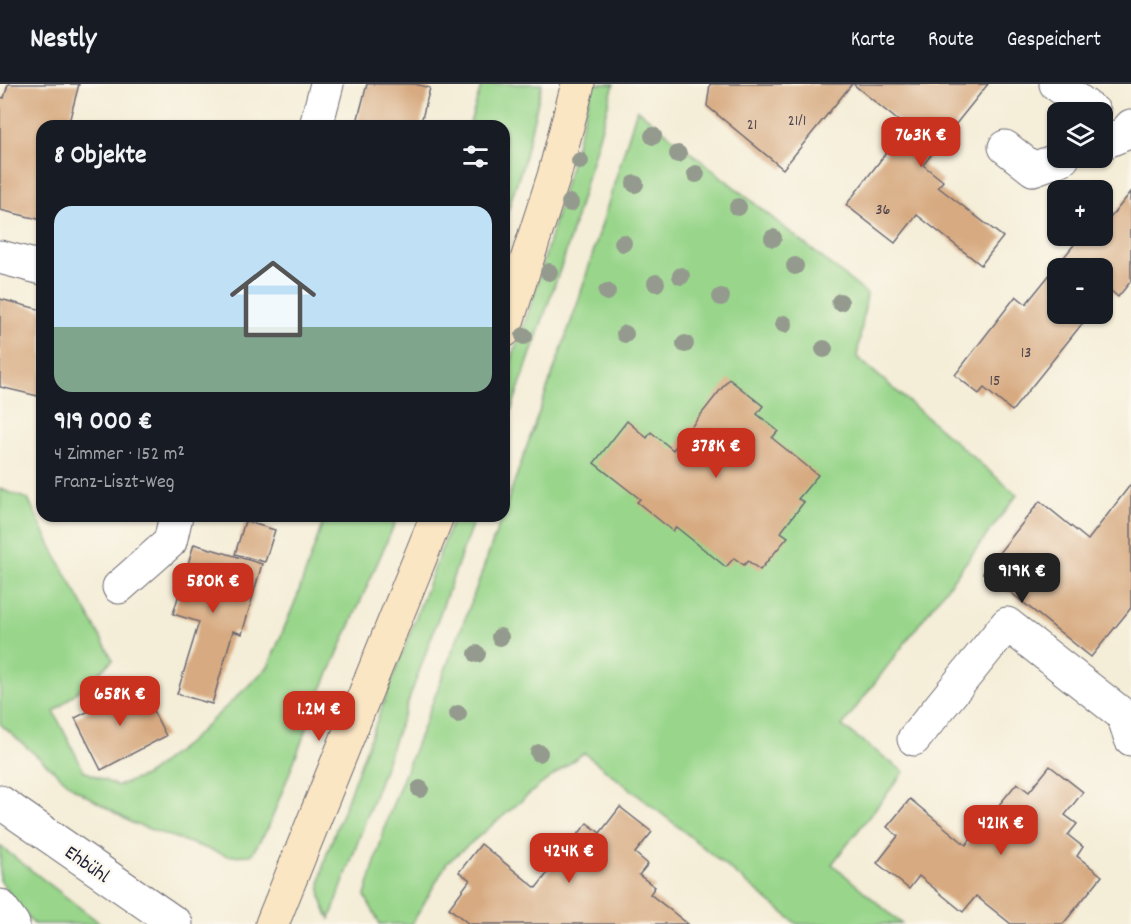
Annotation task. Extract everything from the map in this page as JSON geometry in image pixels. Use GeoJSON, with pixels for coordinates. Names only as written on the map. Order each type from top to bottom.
{"type":"FeatureCollection","features":[{"type":"Feature","properties":{"kind":"main road"},"geometry":{"type":"LineString","coordinates":[[510,312],[554,176],[578,84]]}},
{"type":"Feature","properties":{"kind":"main road"},"geometry":{"type":"LineString","coordinates":[[272,924],[435,522]]}},
{"type":"Feature","properties":{"kind":"street"},"geometry":{"type":"LineString","coordinates":[[318,120],[327,84]]}},
{"type":"Feature","properties":{"kind":"street"},"geometry":{"type":"LineString","coordinates":[[1056,84],[1080,102]]}},
{"type":"Feature","properties":{"kind":"street"},"geometry":{"type":"LineString","coordinates":[[1005,147],[1033,169],[1047,164]]}},
{"type":"Feature","properties":{"kind":"street"},"geometry":{"type":"LineString","coordinates":[[0,257],[36,266]]}},
{"type":"Feature","properties":{"kind":"street"},"geometry":{"type":"LineString","coordinates":[[119,587],[170,542],[175,522]]}},
{"type":"Feature","properties":{"kind":"street"},"geometry":{"type":"LineString","coordinates":[[914,739],[1006,624],[1123,715],[1131,739]]}},
{"type":"Feature","properties":{"kind":"street","name":"Ehbühl"},"geometry":{"type":"LineString","coordinates":[[0,802],[176,924]]}},
{"type":"Feature","properties":{"kind":"street"},"geometry":{"type":"LineString","coordinates":[[0,906],[13,924]]}},
{"type":"Feature","properties":{"kind":"green space"},"geometry":{"type":"Polygon","coordinates":[[[482,84],[542,84],[523,164],[510,203],[510,120],[471,120],[482,84]]]}},
{"type":"Feature","properties":{"kind":"green space"},"geometry":{"type":"Polygon","coordinates":[[[593,84],[614,84],[566,252],[510,414],[510,364],[535,292],[593,84]]]}},
{"type":"Feature","properties":{"kind":"green space"},"geometry":{"type":"Polygon","coordinates":[[[637,109],[867,294],[857,357],[1017,495],[842,726],[904,772],[832,864],[902,924],[797,924],[584,753],[539,786],[447,863],[412,924],[380,924],[365,896],[388,817],[500,522],[510,522],[510,494],[578,302],[637,109]]]}},
{"type":"Feature","properties":{"kind":"green space"},"geometry":{"type":"Polygon","coordinates":[[[0,489],[28,499],[36,515],[36,522],[39,522],[113,660],[54,712],[84,771],[117,786],[145,776],[190,741],[268,667],[297,597],[323,522],[395,522],[322,689],[268,828],[251,855],[228,856],[132,823],[75,789],[0,724],[0,489]]]}},
{"type":"Feature","properties":{"kind":"green space"},"geometry":{"type":"Polygon","coordinates":[[[452,522],[473,522],[330,919],[322,903],[320,888],[326,856],[452,522]]]}},
{"type":"Feature","properties":{"kind":"green space"},"geometry":{"type":"Polygon","coordinates":[[[0,846],[101,924],[34,924],[0,880],[0,846]]]}},
{"type":"Feature","properties":{"kind":"building"},"geometry":{"type":"Polygon","coordinates":[[[8,84],[79,84],[70,120],[36,120],[36,219],[0,210],[0,97],[4,98],[8,84]]]}},
{"type":"Feature","properties":{"kind":"building"},"geometry":{"type":"Polygon","coordinates":[[[367,84],[415,84],[430,88],[422,120],[358,120],[367,84]]]}},
{"type":"Feature","properties":{"kind":"building"},"geometry":{"type":"Polygon","coordinates":[[[710,84],[852,84],[783,169],[707,106],[710,84]]]}},
{"type":"Feature","properties":{"kind":"building"},"geometry":{"type":"Polygon","coordinates":[[[853,84],[988,84],[923,165],[943,181],[938,187],[1003,237],[981,265],[917,215],[895,243],[846,205],[906,127],[853,84]]]}},
{"type":"Feature","properties":{"kind":"building"},"geometry":{"type":"Polygon","coordinates":[[[1131,192],[1131,281],[1118,297],[1113,293],[1113,258],[1063,258],[1073,246],[1113,246],[1113,214],[1131,192]]]}},
{"type":"Feature","properties":{"kind":"building"},"geometry":{"type":"Polygon","coordinates":[[[1047,278],[1047,324],[1082,324],[1012,411],[984,388],[979,394],[955,375],[1016,296],[1026,304],[1047,278]]]}},
{"type":"Feature","properties":{"kind":"building"},"geometry":{"type":"Polygon","coordinates":[[[0,299],[36,308],[36,396],[0,387],[0,299]]]}},
{"type":"Feature","properties":{"kind":"building"},"geometry":{"type":"Polygon","coordinates":[[[729,379],[763,406],[757,414],[778,431],[772,438],[818,475],[798,499],[804,502],[781,532],[788,537],[760,570],[748,561],[744,565],[734,558],[726,567],[676,527],[673,531],[637,502],[640,499],[594,463],[627,421],[647,438],[651,432],[673,450],[729,379]]]}},
{"type":"Feature","properties":{"kind":"building"},"geometry":{"type":"Polygon","coordinates":[[[1131,484],[1131,608],[1091,657],[983,573],[1040,501],[1088,540],[1131,484]]]}},
{"type":"Feature","properties":{"kind":"building"},"geometry":{"type":"Polygon","coordinates":[[[245,522],[275,530],[265,562],[235,554],[245,522]]]}},
{"type":"Feature","properties":{"kind":"building"},"geometry":{"type":"Polygon","coordinates":[[[194,544],[262,564],[242,634],[233,631],[212,704],[177,694],[199,622],[173,614],[194,544]]]}},
{"type":"Feature","properties":{"kind":"building"},"geometry":{"type":"Polygon","coordinates":[[[140,685],[166,736],[101,770],[75,718],[140,685]]]}},
{"type":"Feature","properties":{"kind":"building"},"geometry":{"type":"Polygon","coordinates":[[[1050,766],[1083,792],[1065,815],[1077,824],[1068,835],[1083,847],[1077,856],[1102,876],[1063,924],[1011,924],[976,896],[963,912],[919,876],[909,889],[877,863],[898,836],[887,827],[910,799],[966,845],[1017,783],[1029,792],[1050,766]]]}},
{"type":"Feature","properties":{"kind":"building"},"geometry":{"type":"Polygon","coordinates":[[[620,807],[652,832],[635,853],[648,864],[639,875],[655,887],[650,894],[688,924],[469,924],[449,908],[470,880],[459,872],[481,844],[536,888],[587,823],[600,833],[620,807]]]}}]}
